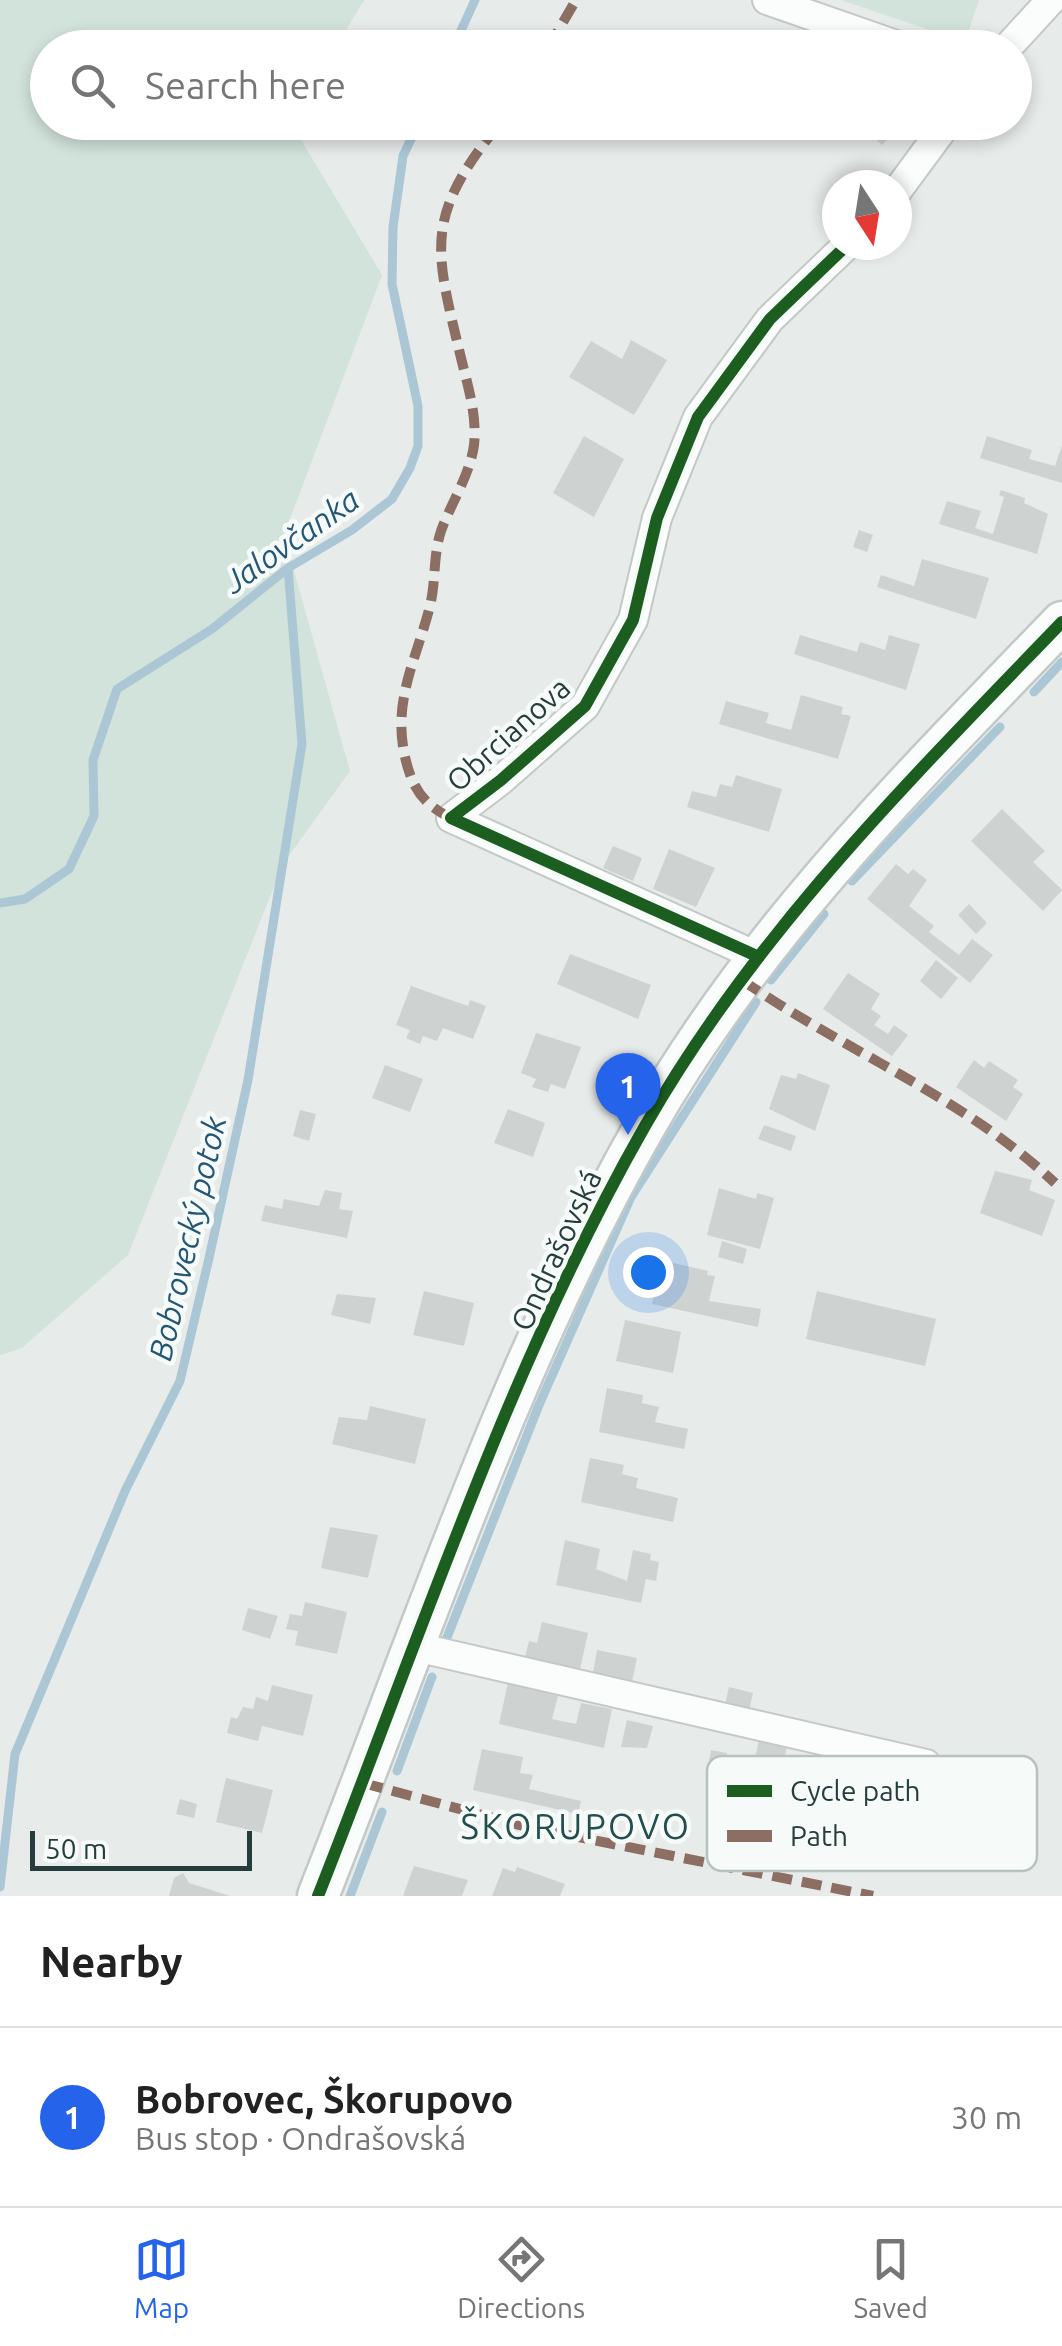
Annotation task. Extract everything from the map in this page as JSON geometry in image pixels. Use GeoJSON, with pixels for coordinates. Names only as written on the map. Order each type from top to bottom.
{"type":"FeatureCollection","features":[{"type":"Feature","properties":{"kind":"street"},"geometry":{"type":"LineString","coordinates":[[767,0],[854,30]]}},
{"type":"Feature","properties":{"kind":"street"},"geometry":{"type":"LineString","coordinates":[[1024,30],[1051,0]]}},
{"type":"Feature","properties":{"kind":"street"},"geometry":{"type":"LineString","coordinates":[[912,170],[934,140]]}},
{"type":"Feature","properties":{"kind":"street","name":"Obrcianova"},"geometry":{"type":"LineString","coordinates":[[759,957],[450,818],[501,780],[585,706],[634,620],[657,518],[698,418],[770,319],[831,260]]}},
{"type":"Feature","properties":{"kind":"street","name":"Ondrašovská"},"geometry":{"type":"LineString","coordinates":[[318,1896],[570,1266],[646,1123],[759,957],[823,872],[1062,622]]}},
{"type":"Feature","properties":{"kind":"street"},"geometry":{"type":"LineString","coordinates":[[416,1647],[891,1756]]}},
{"type":"Feature","properties":{"kind":"shaded area"},"geometry":{"type":"Polygon","coordinates":[[[0,0],[364,0],[346,30],[30,30],[30,140],[301,140],[382,275],[284,535],[350,771],[283,864],[128,1255],[22,1348],[0,1355],[0,0]]]}},
{"type":"Feature","properties":{"kind":"shaded area"},"geometry":{"type":"Polygon","coordinates":[[[841,0],[979,0],[969,30],[930,30],[841,0]]]}},
{"type":"Feature","properties":{"kind":"building"},"geometry":{"type":"Polygon","coordinates":[[[631,340],[667,360],[634,415],[569,377],[591,341],[622,359],[631,340]]]}},
{"type":"Feature","properties":{"kind":"building"},"geometry":{"type":"Polygon","coordinates":[[[584,436],[624,459],[594,517],[553,493],[584,436]]]}},
{"type":"Feature","properties":{"kind":"building"},"geometry":{"type":"Polygon","coordinates":[[[987,436],[1032,450],[1029,459],[1055,466],[1062,445],[1062,483],[980,458],[987,436]]]}},
{"type":"Feature","properties":{"kind":"building"},"geometry":{"type":"Polygon","coordinates":[[[1001,490],[1025,498],[1024,503],[1048,514],[1037,554],[939,524],[947,501],[981,511],[975,528],[993,534],[1004,497],[999,495],[1001,490]]]}},
{"type":"Feature","properties":{"kind":"building"},"geometry":{"type":"Polygon","coordinates":[[[859,530],[873,535],[867,552],[853,547],[859,530]]]}},
{"type":"Feature","properties":{"kind":"building"},"geometry":{"type":"Polygon","coordinates":[[[922,559],[989,578],[976,619],[877,587],[881,575],[914,586],[922,559]]]}},
{"type":"Feature","properties":{"kind":"building"},"geometry":{"type":"Polygon","coordinates":[[[800,635],[857,652],[860,642],[885,650],[889,635],[920,644],[906,690],[794,654],[800,635]]]}},
{"type":"Feature","properties":{"kind":"building"},"geometry":{"type":"Polygon","coordinates":[[[801,695],[843,707],[841,714],[851,716],[838,759],[719,724],[726,701],[769,713],[766,723],[791,730],[801,695]]]}},
{"type":"Feature","properties":{"kind":"building"},"geometry":{"type":"Polygon","coordinates":[[[736,775],[782,789],[769,832],[687,807],[692,791],[716,797],[720,784],[732,787],[736,775]]]}},
{"type":"Feature","properties":{"kind":"building"},"geometry":{"type":"Polygon","coordinates":[[[1002,809],[1045,851],[1033,862],[1062,890],[1043,911],[971,841],[1002,809]]]}},
{"type":"Feature","properties":{"kind":"building"},"geometry":{"type":"Polygon","coordinates":[[[613,846],[642,858],[633,881],[603,868],[613,846]]]}},
{"type":"Feature","properties":{"kind":"building"},"geometry":{"type":"Polygon","coordinates":[[[669,849],[715,868],[696,907],[653,889],[669,849]]]}},
{"type":"Feature","properties":{"kind":"building"},"geometry":{"type":"Polygon","coordinates":[[[896,864],[908,874],[913,869],[927,880],[909,906],[934,926],[929,932],[959,955],[972,939],[993,955],[970,983],[867,899],[896,864]]]}},
{"type":"Feature","properties":{"kind":"building"},"geometry":{"type":"Polygon","coordinates":[[[969,904],[987,923],[976,934],[958,915],[969,904]]]}},
{"type":"Feature","properties":{"kind":"building"},"geometry":{"type":"Polygon","coordinates":[[[570,954],[651,985],[638,1019],[557,984],[570,954]]]}},
{"type":"Feature","properties":{"kind":"building"},"geometry":{"type":"Polygon","coordinates":[[[936,960],[958,978],[941,999],[920,981],[936,960]]]}},
{"type":"Feature","properties":{"kind":"building"},"geometry":{"type":"Polygon","coordinates":[[[848,973],[880,994],[871,1009],[881,1016],[874,1025],[888,1034],[894,1025],[908,1035],[892,1056],[823,1009],[848,973]]]}},
{"type":"Feature","properties":{"kind":"building"},"geometry":{"type":"Polygon","coordinates":[[[411,986],[468,1006],[470,1000],[486,1006],[473,1039],[443,1028],[437,1041],[423,1036],[420,1044],[406,1038],[410,1030],[396,1025],[411,986]]]}},
{"type":"Feature","properties":{"kind":"building"},"geometry":{"type":"Polygon","coordinates":[[[536,1033],[581,1047],[565,1089],[551,1084],[548,1092],[532,1087],[536,1079],[521,1073],[536,1033]]]}},
{"type":"Feature","properties":{"kind":"building"},"geometry":{"type":"Polygon","coordinates":[[[974,1060],[984,1068],[989,1061],[1018,1080],[1013,1087],[1023,1094],[1006,1121],[956,1087],[974,1060]]]}},
{"type":"Feature","properties":{"kind":"building"},"geometry":{"type":"Polygon","coordinates":[[[385,1065],[423,1079],[410,1112],[372,1098],[385,1065]]]}},
{"type":"Feature","properties":{"kind":"building"},"geometry":{"type":"Polygon","coordinates":[[[798,1073],[830,1085],[815,1131],[769,1109],[781,1075],[796,1079],[798,1073]]]}},
{"type":"Feature","properties":{"kind":"building"},"geometry":{"type":"Polygon","coordinates":[[[508,1109],[545,1123],[533,1157],[494,1143],[508,1109]]]}},
{"type":"Feature","properties":{"kind":"building"},"geometry":{"type":"Polygon","coordinates":[[[300,1110],[316,1114],[309,1141],[293,1136],[300,1110]]]}},
{"type":"Feature","properties":{"kind":"building"},"geometry":{"type":"Polygon","coordinates":[[[764,1125],[796,1136],[791,1151],[758,1139],[764,1125]]]}},
{"type":"Feature","properties":{"kind":"building"},"geometry":{"type":"Polygon","coordinates":[[[995,1171],[1032,1180],[1029,1190],[1055,1200],[1042,1236],[980,1213],[995,1171]]]}},
{"type":"Feature","properties":{"kind":"building"},"geometry":{"type":"Polygon","coordinates":[[[719,1188],[756,1199],[757,1193],[774,1198],[760,1249],[707,1235],[719,1188]]]}},
{"type":"Feature","properties":{"kind":"building"},"geometry":{"type":"Polygon","coordinates":[[[325,1190],[342,1193],[339,1209],[353,1211],[347,1238],[261,1221],[265,1205],[282,1209],[284,1199],[319,1206],[325,1190]]]}},
{"type":"Feature","properties":{"kind":"building"},"geometry":{"type":"Polygon","coordinates":[[[722,1241],[747,1249],[743,1264],[718,1257],[722,1241]]]}},
{"type":"Feature","properties":{"kind":"building"},"geometry":{"type":"Polygon","coordinates":[[[661,1260],[708,1271],[707,1275],[715,1276],[709,1301],[761,1309],[758,1327],[652,1304],[661,1260]]]}},
{"type":"Feature","properties":{"kind":"building"},"geometry":{"type":"Polygon","coordinates":[[[424,1291],[474,1303],[464,1346],[413,1335],[424,1291]]]}},
{"type":"Feature","properties":{"kind":"building"},"geometry":{"type":"Polygon","coordinates":[[[817,1291],[936,1319],[925,1366],[806,1339],[817,1291]]]}},
{"type":"Feature","properties":{"kind":"building"},"geometry":{"type":"Polygon","coordinates":[[[337,1294],[376,1298],[370,1324],[331,1315],[337,1294]]]}},
{"type":"Feature","properties":{"kind":"building"},"geometry":{"type":"Polygon","coordinates":[[[625,1320],[681,1332],[673,1373],[616,1361],[625,1320]]]}},
{"type":"Feature","properties":{"kind":"building"},"geometry":{"type":"Polygon","coordinates":[[[607,1388],[643,1395],[642,1403],[659,1407],[655,1422],[688,1429],[684,1449],[599,1432],[607,1388]]]}},
{"type":"Feature","properties":{"kind":"building"},"geometry":{"type":"Polygon","coordinates":[[[370,1406],[426,1419],[415,1464],[332,1444],[339,1417],[367,1420],[370,1406]]]}},
{"type":"Feature","properties":{"kind":"building"},"geometry":{"type":"Polygon","coordinates":[[[590,1458],[624,1465],[622,1474],[638,1478],[636,1488],[678,1498],[673,1522],[581,1502],[590,1458]]]}},
{"type":"Feature","properties":{"kind":"building"},"geometry":{"type":"Polygon","coordinates":[[[330,1527],[378,1535],[368,1578],[321,1568],[330,1527]]]}},
{"type":"Feature","properties":{"kind":"building"},"geometry":{"type":"Polygon","coordinates":[[[565,1540],[600,1549],[596,1569],[627,1581],[633,1550],[651,1554],[650,1560],[659,1562],[656,1581],[646,1579],[641,1603],[556,1585],[565,1540]]]}},
{"type":"Feature","properties":{"kind":"building"},"geometry":{"type":"Polygon","coordinates":[[[305,1602],[347,1612],[337,1654],[295,1645],[298,1631],[286,1629],[290,1614],[302,1616],[305,1602]]]}},
{"type":"Feature","properties":{"kind":"building"},"geometry":{"type":"Polygon","coordinates":[[[248,1608],[278,1616],[270,1639],[242,1630],[248,1608]]]}},
{"type":"Feature","properties":{"kind":"building"},"geometry":{"type":"Polygon","coordinates":[[[542,1622],[588,1633],[579,1673],[524,1661],[529,1641],[537,1643],[542,1622]]]}},
{"type":"Feature","properties":{"kind":"building"},"geometry":{"type":"Polygon","coordinates":[[[597,1650],[637,1658],[631,1686],[592,1679],[597,1650]]]}},
{"type":"Feature","properties":{"kind":"building"},"geometry":{"type":"Polygon","coordinates":[[[508,1683],[558,1696],[552,1719],[576,1724],[581,1703],[612,1709],[604,1748],[499,1724],[508,1683]]]}},
{"type":"Feature","properties":{"kind":"building"},"geometry":{"type":"Polygon","coordinates":[[[272,1685],[313,1695],[303,1736],[262,1726],[258,1741],[227,1733],[231,1717],[237,1719],[243,1707],[253,1709],[256,1697],[268,1701],[272,1685]]]}},
{"type":"Feature","properties":{"kind":"building"},"geometry":{"type":"Polygon","coordinates":[[[729,1687],[753,1693],[749,1711],[725,1705],[729,1687]]]}},
{"type":"Feature","properties":{"kind":"building"},"geometry":{"type":"Polygon","coordinates":[[[627,1720],[653,1726],[647,1748],[621,1747],[627,1720]]]}},
{"type":"Feature","properties":{"kind":"building"},"geometry":{"type":"Polygon","coordinates":[[[759,1740],[787,1746],[785,1756],[756,1756],[759,1740]]]}},
{"type":"Feature","properties":{"kind":"building"},"geometry":{"type":"Polygon","coordinates":[[[482,1749],[523,1757],[520,1773],[533,1775],[529,1789],[581,1801],[578,1814],[473,1790],[482,1749]]]}},
{"type":"Feature","properties":{"kind":"building"},"geometry":{"type":"Polygon","coordinates":[[[711,1750],[727,1753],[726,1756],[710,1756],[711,1750]]]}},
{"type":"Feature","properties":{"kind":"building"},"geometry":{"type":"Polygon","coordinates":[[[226,1778],[273,1790],[262,1833],[216,1822],[226,1778]]]}},
{"type":"Feature","properties":{"kind":"building"},"geometry":{"type":"Polygon","coordinates":[[[180,1799],[197,1804],[194,1818],[176,1814],[180,1799]]]}},
{"type":"Feature","properties":{"kind":"building"},"geometry":{"type":"Polygon","coordinates":[[[414,1866],[468,1880],[462,1896],[403,1896],[414,1866]]]}},
{"type":"Feature","properties":{"kind":"building"},"geometry":{"type":"Polygon","coordinates":[[[517,1867],[565,1884],[560,1896],[492,1896],[503,1868],[515,1872],[517,1867]]]}},
{"type":"Feature","properties":{"kind":"building"},"geometry":{"type":"Polygon","coordinates":[[[183,1873],[189,1883],[230,1896],[169,1896],[174,1878],[183,1873]]]}},
{"type":"Feature","properties":{"kind":"waterway","name":"Jalovčanka"},"geometry":{"type":"LineString","coordinates":[[461,30],[475,0]]}},
{"type":"Feature","properties":{"kind":"waterway","name":"Jalovčanka"},"geometry":{"type":"LineString","coordinates":[[0,903],[25,899],[69,869],[94,816],[93,760],[117,689],[212,629],[288,568],[352,530],[392,499],[410,468],[418,446],[418,406],[392,284],[393,227],[403,156],[411,140]]}},
{"type":"Feature","properties":{"kind":"waterway","name":"Bobrovecký potok"},"geometry":{"type":"LineString","coordinates":[[0,1887],[15,1754],[125,1491],[180,1381],[248,1080],[302,744],[288,568]]}},
{"type":"Feature","properties":{"kind":"waterway"},"geometry":{"type":"LineString","coordinates":[[1034,692],[1062,662]]}},
{"type":"Feature","properties":{"kind":"waterway"},"geometry":{"type":"LineString","coordinates":[[852,881],[1000,727]]}},
{"type":"Feature","properties":{"kind":"waterway"},"geometry":{"type":"LineString","coordinates":[[771,980],[824,914]]}},
{"type":"Feature","properties":{"kind":"waterway"},"geometry":{"type":"LineString","coordinates":[[444,1645],[539,1405],[631,1197],[756,1002]]}},
{"type":"Feature","properties":{"kind":"waterway"},"geometry":{"type":"LineString","coordinates":[[397,1771],[432,1677]]}},
{"type":"Feature","properties":{"kind":"waterway"},"geometry":{"type":"LineString","coordinates":[[350,1896],[382,1812]]}},
{"type":"Feature","properties":{"kind":"marked path"},"geometry":{"type":"LineString","coordinates":[[558,30],[576,0]]}},
{"type":"Feature","properties":{"kind":"marked path"},"geometry":{"type":"LineString","coordinates":[[451,818],[434,808],[416,788],[406,761],[401,720],[407,682],[430,606],[438,540],[469,467],[474,445],[472,404],[446,290],[442,236],[458,184],[487,140]]}},
{"type":"Feature","properties":{"kind":"marked path"},"geometry":{"type":"LineString","coordinates":[[742,980],[982,1125],[1055,1183]]}},
{"type":"Feature","properties":{"kind":"marked path"},"geometry":{"type":"LineString","coordinates":[[363,1783],[523,1826],[707,1863]]}},
{"type":"Feature","properties":{"kind":"marked path"},"geometry":{"type":"LineString","coordinates":[[748,1871],[873,1896]]}},
{"type":"Feature","properties":{"kind":"cycle path"},"geometry":{"type":"LineString","coordinates":[[759,957],[451,818],[585,706],[633,620],[657,518],[698,417],[770,319],[831,260]]}},
{"type":"Feature","properties":{"kind":"cycle path"},"geometry":{"type":"LineString","coordinates":[[318,1896],[508,1407],[596,1217],[645,1126],[735,988],[837,861],[1062,622]]}},
{"type":"Feature","properties":{"kind":"place","name":"Bobrovec, Škorupovo"},"geometry":{"type":"Point","coordinates":[628,1135]}},
{"type":"Feature","properties":{"kind":"district","name":"ŠKORUPOVO"},"geometry":{"type":"Point","coordinates":[576,1826]}}]}
